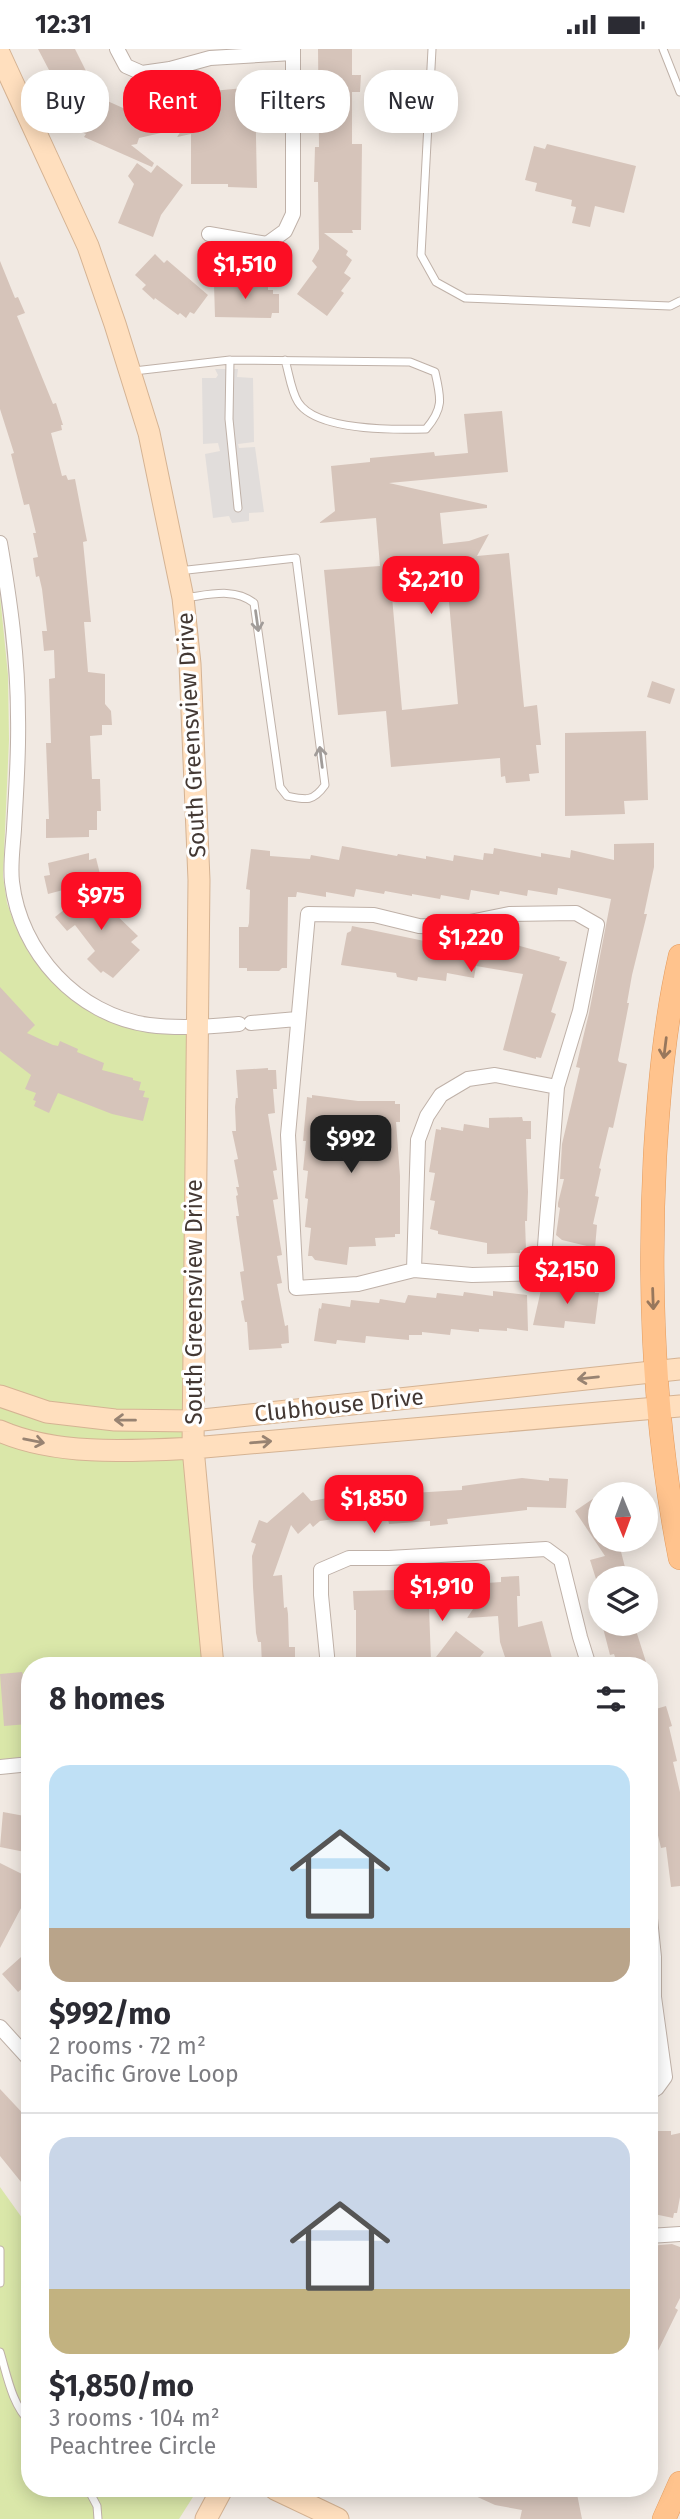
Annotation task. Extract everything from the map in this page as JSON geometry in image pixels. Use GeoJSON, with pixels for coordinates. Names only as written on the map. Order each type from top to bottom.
{"type":"FeatureCollection","features":[{"type":"Feature","properties":{"kind":"main road"},"geometry":{"type":"LineString","coordinates":[[680,956],[672,992],[658,1106],[651,1236],[656,1371],[670,1407],[680,1557]]}},
{"type":"Feature","properties":{"kind":"main road"},"geometry":{"type":"LineString","coordinates":[[664,2519],[680,2483]]}},
{"type":"Feature","properties":{"kind":"street"},"geometry":{"type":"LineString","coordinates":[[117,49],[126,66],[142,73],[170,69],[210,58],[293,51],[293,213],[285,231],[267,244],[209,235]]}},
{"type":"Feature","properties":{"kind":"street","name":"South Greensview Drive"},"geometry":{"type":"LineString","coordinates":[[0,55],[88,246],[149,433],[183,598],[190,664],[198,867],[193,1448],[212,1657]]}},
{"type":"Feature","properties":{"kind":"street"},"geometry":{"type":"LineString","coordinates":[[0,543],[15,646],[17,691],[12,880],[27,935],[46,965],[63,984],[92,1004],[128,1020],[197,1028],[297,1019]]}},
{"type":"Feature","properties":{"kind":"street"},"geometry":{"type":"LineString","coordinates":[[576,913],[597,925],[580,1011],[557,1087],[543,1273],[472,1275],[414,1269],[358,1284],[296,1288],[288,1135],[309,914],[374,915],[419,926],[445,927],[509,914],[576,913]]}},
{"type":"Feature","properties":{"kind":"street"},"geometry":{"type":"LineString","coordinates":[[414,1269],[418,1140],[427,1116],[441,1095],[468,1079],[495,1075],[557,1087]]}},
{"type":"Feature","properties":{"kind":"street","name":"Clubhouse Drive"},"geometry":{"type":"LineString","coordinates":[[0,1397],[47,1412],[115,1420],[193,1421],[680,1369]]}},
{"type":"Feature","properties":{"kind":"street","name":"Clubhouse Drive"},"geometry":{"type":"LineString","coordinates":[[0,1431],[14,1437],[69,1447],[130,1451],[193,1448],[670,1407]]}},
{"type":"Feature","properties":{"kind":"street"},"geometry":{"type":"LineString","coordinates":[[327,1657],[321,1570],[349,1558],[546,1549],[561,1560],[587,1657]]}},
{"type":"Feature","properties":{"kind":"street"},"geometry":{"type":"LineString","coordinates":[[0,1767],[21,1765]]}},
{"type":"Feature","properties":{"kind":"street"},"geometry":{"type":"LineString","coordinates":[[658,2026],[665,2077],[658,2085]]}},
{"type":"Feature","properties":{"kind":"street"},"geometry":{"type":"LineString","coordinates":[[0,2027],[21,2050]]}},
{"type":"Feature","properties":{"kind":"street"},"geometry":{"type":"LineString","coordinates":[[658,2235],[680,2234]]}},
{"type":"Feature","properties":{"kind":"street"},"geometry":{"type":"LineString","coordinates":[[206,2519],[218,2497]]}},
{"type":"Feature","properties":{"kind":"street"},"geometry":{"type":"LineString","coordinates":[[292,2497],[338,2519]]}},
{"type":"Feature","properties":{"kind":"lane"},"geometry":{"type":"LineString","coordinates":[[432,49],[421,255],[436,282],[465,298],[670,306],[680,301]]}},
{"type":"Feature","properties":{"kind":"lane"},"geometry":{"type":"LineString","coordinates":[[663,49],[680,92]]}},
{"type":"Feature","properties":{"kind":"lane"},"geometry":{"type":"LineString","coordinates":[[130,372],[230,360],[410,362],[435,372],[441,397],[437,416],[426,429],[388,431],[322,421],[298,403],[285,361]]}},
{"type":"Feature","properties":{"kind":"lane"},"geometry":{"type":"LineString","coordinates":[[230,360],[229,419],[238,508]]}},
{"type":"Feature","properties":{"kind":"lane"},"geometry":{"type":"LineString","coordinates":[[177,571],[296,558],[325,785],[317,796],[304,800],[286,796],[280,787],[254,603],[246,596],[234,592],[183,598]]}},
{"type":"Feature","properties":{"kind":"lane"},"geometry":{"type":"LineString","coordinates":[[0,2250],[0,2283]]}},
{"type":"Feature","properties":{"kind":"lane"},"geometry":{"type":"LineString","coordinates":[[0,2352],[21,2411]]}},
{"type":"Feature","properties":{"kind":"lane"},"geometry":{"type":"LineString","coordinates":[[92,2497],[99,2519]]}},
{"type":"Feature","properties":{"kind":"green space"},"geometry":{"type":"Polygon","coordinates":[[[0,595],[8,675],[9,740],[3,876],[7,903],[16,928],[29,953],[46,973],[84,1003],[161,1023],[189,1019],[188,1374],[213,1657],[21,1657],[21,1764],[0,1766],[0,595]]]}},
{"type":"Feature","properties":{"kind":"green space"},"geometry":{"type":"Polygon","coordinates":[[[0,2187],[21,2216],[21,2497],[193,2497],[179,2519],[0,2519],[0,2187]]]}},
{"type":"Feature","properties":{"kind":"shaded area"},"geometry":{"type":"Polygon","coordinates":[[[215,369],[238,369],[237,377],[253,378],[254,442],[238,444],[239,448],[255,447],[264,512],[249,513],[249,521],[232,523],[229,516],[213,518],[205,454],[220,451],[218,443],[203,444],[202,378],[216,378],[218,375],[215,369]]]}},
{"type":"Feature","properties":{"kind":"building"},"geometry":{"type":"Polygon","coordinates":[[[38,49],[75,49],[86,70],[49,70],[38,49]]]}},
{"type":"Feature","properties":{"kind":"building"},"geometry":{"type":"Polygon","coordinates":[[[318,49],[352,49],[352,75],[361,75],[360,92],[352,92],[352,144],[362,144],[361,230],[352,230],[353,233],[324,233],[348,251],[346,255],[352,260],[344,273],[351,278],[327,316],[297,294],[317,267],[312,261],[319,249],[318,182],[314,182],[315,147],[319,147],[319,133],[350,133],[350,70],[318,70],[318,49]]]}},
{"type":"Feature","properties":{"kind":"building"},"geometry":{"type":"Polygon","coordinates":[[[235,89],[235,133],[256,133],[257,188],[228,187],[228,184],[191,184],[191,134],[177,137],[180,133],[221,133],[221,90],[235,89]]]}},
{"type":"Feature","properties":{"kind":"building"},"geometry":{"type":"Polygon","coordinates":[[[109,102],[123,108],[123,133],[161,133],[139,138],[137,144],[131,145],[154,163],[152,167],[84,137],[86,134],[84,133],[109,133],[109,102]]]}},
{"type":"Feature","properties":{"kind":"building"},"geometry":{"type":"Polygon","coordinates":[[[547,144],[636,166],[624,213],[595,206],[590,227],[572,223],[576,207],[571,206],[572,200],[535,191],[537,183],[525,180],[534,146],[545,149],[547,144]]]}},
{"type":"Feature","properties":{"kind":"building"},"geometry":{"type":"Polygon","coordinates":[[[137,163],[151,173],[157,165],[183,185],[161,215],[153,237],[118,223],[134,184],[128,176],[137,163]]]}},
{"type":"Feature","properties":{"kind":"building"},"geometry":{"type":"Polygon","coordinates":[[[155,254],[164,263],[167,260],[208,295],[194,314],[190,312],[186,318],[180,313],[178,315],[142,289],[146,285],[135,275],[155,254]]]}},
{"type":"Feature","properties":{"kind":"building"},"geometry":{"type":"Polygon","coordinates":[[[0,261],[15,298],[18,297],[25,313],[17,316],[53,404],[56,403],[63,425],[62,430],[51,433],[62,476],[66,475],[68,480],[75,479],[87,541],[83,542],[91,622],[84,622],[88,672],[105,674],[105,704],[111,711],[112,725],[102,725],[102,735],[90,736],[92,779],[100,779],[101,811],[97,811],[97,830],[89,830],[89,837],[46,838],[46,819],[49,819],[46,743],[51,743],[49,679],[55,678],[54,650],[44,651],[42,631],[47,631],[42,589],[39,576],[36,577],[33,558],[38,557],[33,533],[36,533],[29,504],[24,505],[11,454],[14,453],[0,409],[0,261]]]}},
{"type":"Feature","properties":{"kind":"building"},"geometry":{"type":"Polygon","coordinates":[[[214,284],[268,286],[268,290],[273,290],[273,294],[279,294],[279,313],[272,313],[271,318],[215,317],[214,284]]]}},
{"type":"Feature","properties":{"kind":"building"},"geometry":{"type":"Polygon","coordinates":[[[502,411],[508,472],[389,483],[487,505],[487,508],[440,513],[443,544],[469,541],[489,534],[477,556],[509,553],[524,707],[537,705],[541,745],[536,745],[539,773],[529,774],[530,781],[506,783],[505,776],[501,777],[500,758],[391,767],[386,711],[338,715],[324,570],[380,566],[376,518],[319,523],[335,511],[331,466],[370,462],[370,458],[434,452],[435,456],[468,453],[464,414],[502,411]],[[446,568],[390,574],[402,710],[458,704],[446,568]]]}},
{"type":"Feature","properties":{"kind":"building"},"geometry":{"type":"Polygon","coordinates":[[[652,681],[675,689],[670,704],[647,697],[652,681]]]}},
{"type":"Feature","properties":{"kind":"building"},"geometry":{"type":"Polygon","coordinates":[[[646,731],[648,800],[624,801],[625,814],[565,816],[565,733],[646,731]]]}},
{"type":"Feature","properties":{"kind":"building"},"geometry":{"type":"Polygon","coordinates":[[[654,843],[654,867],[644,914],[647,914],[632,975],[618,1060],[627,1064],[613,1128],[609,1127],[599,1168],[601,1169],[595,1196],[599,1197],[593,1224],[597,1225],[595,1248],[562,1240],[556,1235],[560,1208],[558,1203],[564,1179],[560,1179],[562,1144],[580,1068],[576,1067],[611,899],[558,888],[557,895],[528,890],[527,896],[471,890],[469,900],[385,891],[384,894],[356,889],[354,897],[326,892],[326,897],[297,892],[296,897],[288,897],[287,968],[279,971],[247,971],[247,968],[239,968],[239,927],[248,927],[249,923],[250,890],[246,889],[251,849],[270,851],[270,856],[310,859],[311,855],[339,860],[342,846],[397,856],[426,859],[426,856],[453,861],[454,855],[483,860],[484,853],[493,854],[494,848],[541,857],[541,853],[570,858],[571,850],[614,860],[614,844],[654,843]]]}},
{"type":"Feature","properties":{"kind":"building"},"geometry":{"type":"Polygon","coordinates":[[[89,853],[89,860],[96,858],[100,874],[89,877],[93,882],[48,894],[44,876],[50,875],[48,863],[89,853]]]}},
{"type":"Feature","properties":{"kind":"building"},"geometry":{"type":"Polygon","coordinates":[[[95,885],[109,902],[106,905],[138,936],[131,942],[140,950],[113,978],[103,971],[101,973],[87,959],[95,951],[75,925],[67,931],[55,917],[95,885]]]}},
{"type":"Feature","properties":{"kind":"building"},"geometry":{"type":"Polygon","coordinates":[[[352,926],[434,943],[434,940],[462,944],[464,936],[487,941],[488,934],[492,935],[493,929],[511,932],[509,943],[560,957],[559,960],[567,962],[551,1012],[556,1014],[541,1058],[503,1050],[523,974],[476,966],[474,978],[447,973],[446,981],[418,977],[417,981],[397,977],[396,973],[341,965],[347,933],[352,926]]]}},
{"type":"Feature","properties":{"kind":"building"},"geometry":{"type":"Polygon","coordinates":[[[0,987],[35,1025],[27,1033],[53,1045],[58,1046],[60,1041],[78,1049],[77,1052],[104,1063],[102,1070],[141,1082],[139,1090],[145,1091],[143,1097],[149,1098],[143,1121],[112,1114],[58,1093],[49,1113],[34,1106],[36,1093],[25,1089],[31,1075],[0,1051],[0,987]]]}},
{"type":"Feature","properties":{"kind":"building"},"geometry":{"type":"Polygon","coordinates":[[[236,1070],[276,1070],[277,1089],[273,1089],[275,1113],[268,1114],[277,1170],[273,1171],[278,1199],[273,1200],[282,1255],[277,1256],[282,1283],[277,1284],[285,1326],[288,1325],[289,1343],[281,1344],[282,1348],[249,1350],[247,1322],[241,1301],[244,1300],[240,1272],[244,1271],[236,1216],[239,1216],[236,1187],[239,1187],[234,1160],[238,1159],[232,1131],[236,1131],[236,1070]]]}},
{"type":"Feature","properties":{"kind":"building"},"geometry":{"type":"Polygon","coordinates":[[[312,1095],[358,1101],[395,1101],[395,1104],[400,1104],[400,1122],[396,1122],[400,1234],[395,1234],[395,1237],[375,1238],[376,1246],[349,1247],[347,1265],[315,1260],[308,1256],[311,1228],[305,1227],[308,1171],[303,1170],[306,1141],[303,1141],[307,1097],[312,1098],[312,1095]]]}},
{"type":"Feature","properties":{"kind":"building"},"geometry":{"type":"Polygon","coordinates":[[[522,1117],[523,1121],[531,1121],[531,1139],[526,1139],[526,1250],[520,1250],[520,1253],[487,1254],[487,1243],[438,1234],[438,1231],[430,1229],[435,1201],[430,1200],[435,1173],[429,1172],[436,1129],[441,1130],[441,1127],[463,1131],[464,1124],[489,1128],[489,1118],[522,1117]]]}},
{"type":"Feature","properties":{"kind":"building"},"geometry":{"type":"Polygon","coordinates":[[[577,1282],[595,1284],[595,1293],[599,1293],[595,1324],[565,1321],[564,1328],[533,1325],[541,1290],[549,1291],[550,1288],[576,1291],[577,1282]]]}},
{"type":"Feature","properties":{"kind":"building"},"geometry":{"type":"Polygon","coordinates":[[[493,1291],[527,1295],[528,1331],[507,1328],[507,1331],[479,1329],[479,1332],[451,1329],[450,1335],[422,1332],[422,1335],[409,1335],[409,1340],[366,1336],[365,1343],[337,1340],[336,1344],[314,1341],[322,1303],[350,1307],[351,1300],[379,1303],[380,1299],[405,1303],[408,1295],[436,1298],[437,1293],[463,1296],[464,1292],[493,1296],[493,1291]]]}},
{"type":"Feature","properties":{"kind":"building"},"geometry":{"type":"Polygon","coordinates":[[[522,1478],[549,1481],[549,1478],[568,1479],[566,1508],[527,1507],[527,1510],[447,1519],[448,1524],[430,1526],[430,1521],[389,1524],[388,1519],[349,1521],[348,1517],[320,1521],[313,1527],[310,1523],[298,1534],[291,1525],[273,1576],[282,1575],[284,1608],[287,1607],[288,1614],[289,1647],[295,1647],[295,1657],[262,1657],[261,1642],[258,1642],[256,1633],[253,1587],[252,1556],[256,1544],[251,1542],[259,1520],[267,1523],[303,1492],[311,1501],[339,1496],[338,1490],[361,1486],[363,1496],[462,1490],[462,1486],[522,1478]]]}},
{"type":"Feature","properties":{"kind":"building"},"geometry":{"type":"Polygon","coordinates":[[[588,1502],[588,1530],[575,1511],[588,1502]]]}},
{"type":"Feature","properties":{"kind":"building"},"geometry":{"type":"Polygon","coordinates":[[[602,1552],[621,1552],[625,1566],[592,1566],[590,1560],[605,1556],[602,1552]]]}},
{"type":"Feature","properties":{"kind":"building"},"geometry":{"type":"Polygon","coordinates":[[[519,1576],[518,1627],[542,1621],[552,1657],[505,1657],[500,1642],[498,1616],[467,1618],[473,1609],[458,1609],[457,1606],[429,1608],[431,1657],[356,1657],[356,1610],[353,1591],[397,1590],[431,1582],[431,1587],[501,1582],[501,1577],[519,1576]]]}},
{"type":"Feature","properties":{"kind":"building"},"geometry":{"type":"Polygon","coordinates":[[[456,1631],[484,1652],[480,1657],[436,1657],[456,1631]]]}},
{"type":"Feature","properties":{"kind":"building"},"geometry":{"type":"Polygon","coordinates":[[[605,1636],[638,1636],[644,1657],[615,1657],[614,1654],[610,1655],[605,1636]]]}},
{"type":"Feature","properties":{"kind":"building"},"geometry":{"type":"Polygon","coordinates":[[[21,1672],[21,1725],[4,1726],[0,1674],[21,1672]]]}},
{"type":"Feature","properties":{"kind":"building"},"geometry":{"type":"Polygon","coordinates":[[[666,1706],[672,1726],[669,1727],[677,1761],[673,1762],[680,1792],[680,1886],[671,1887],[666,1847],[661,1848],[658,1836],[658,1708],[666,1706]]]}},
{"type":"Feature","properties":{"kind":"building"},"geometry":{"type":"Polygon","coordinates":[[[3,1812],[21,1815],[21,1851],[0,1847],[3,1812]]]}},
{"type":"Feature","properties":{"kind":"building"},"geometry":{"type":"Polygon","coordinates":[[[0,1863],[21,1874],[21,1908],[0,1948],[0,1863]]]}},
{"type":"Feature","properties":{"kind":"building"},"geometry":{"type":"Polygon","coordinates":[[[21,1957],[21,1990],[18,1992],[2,1974],[21,1957]]]}},
{"type":"Feature","properties":{"kind":"building"},"geometry":{"type":"Polygon","coordinates":[[[0,2089],[21,2111],[21,2182],[0,2156],[0,2089]]]}},
{"type":"Feature","properties":{"kind":"building"},"geometry":{"type":"Polygon","coordinates":[[[658,2131],[671,2131],[671,2135],[680,2133],[680,2197],[677,2213],[674,2213],[673,2218],[658,2215],[658,2131]]]}},
{"type":"Feature","properties":{"kind":"building"},"geometry":{"type":"Polygon","coordinates":[[[672,2244],[680,2247],[680,2298],[675,2308],[678,2310],[658,2351],[658,2245],[672,2244]]]}},
{"type":"Feature","properties":{"kind":"building"},"geometry":{"type":"Polygon","coordinates":[[[478,2497],[578,2497],[582,2519],[520,2519],[522,2510],[495,2505],[478,2497]]]}}]}
